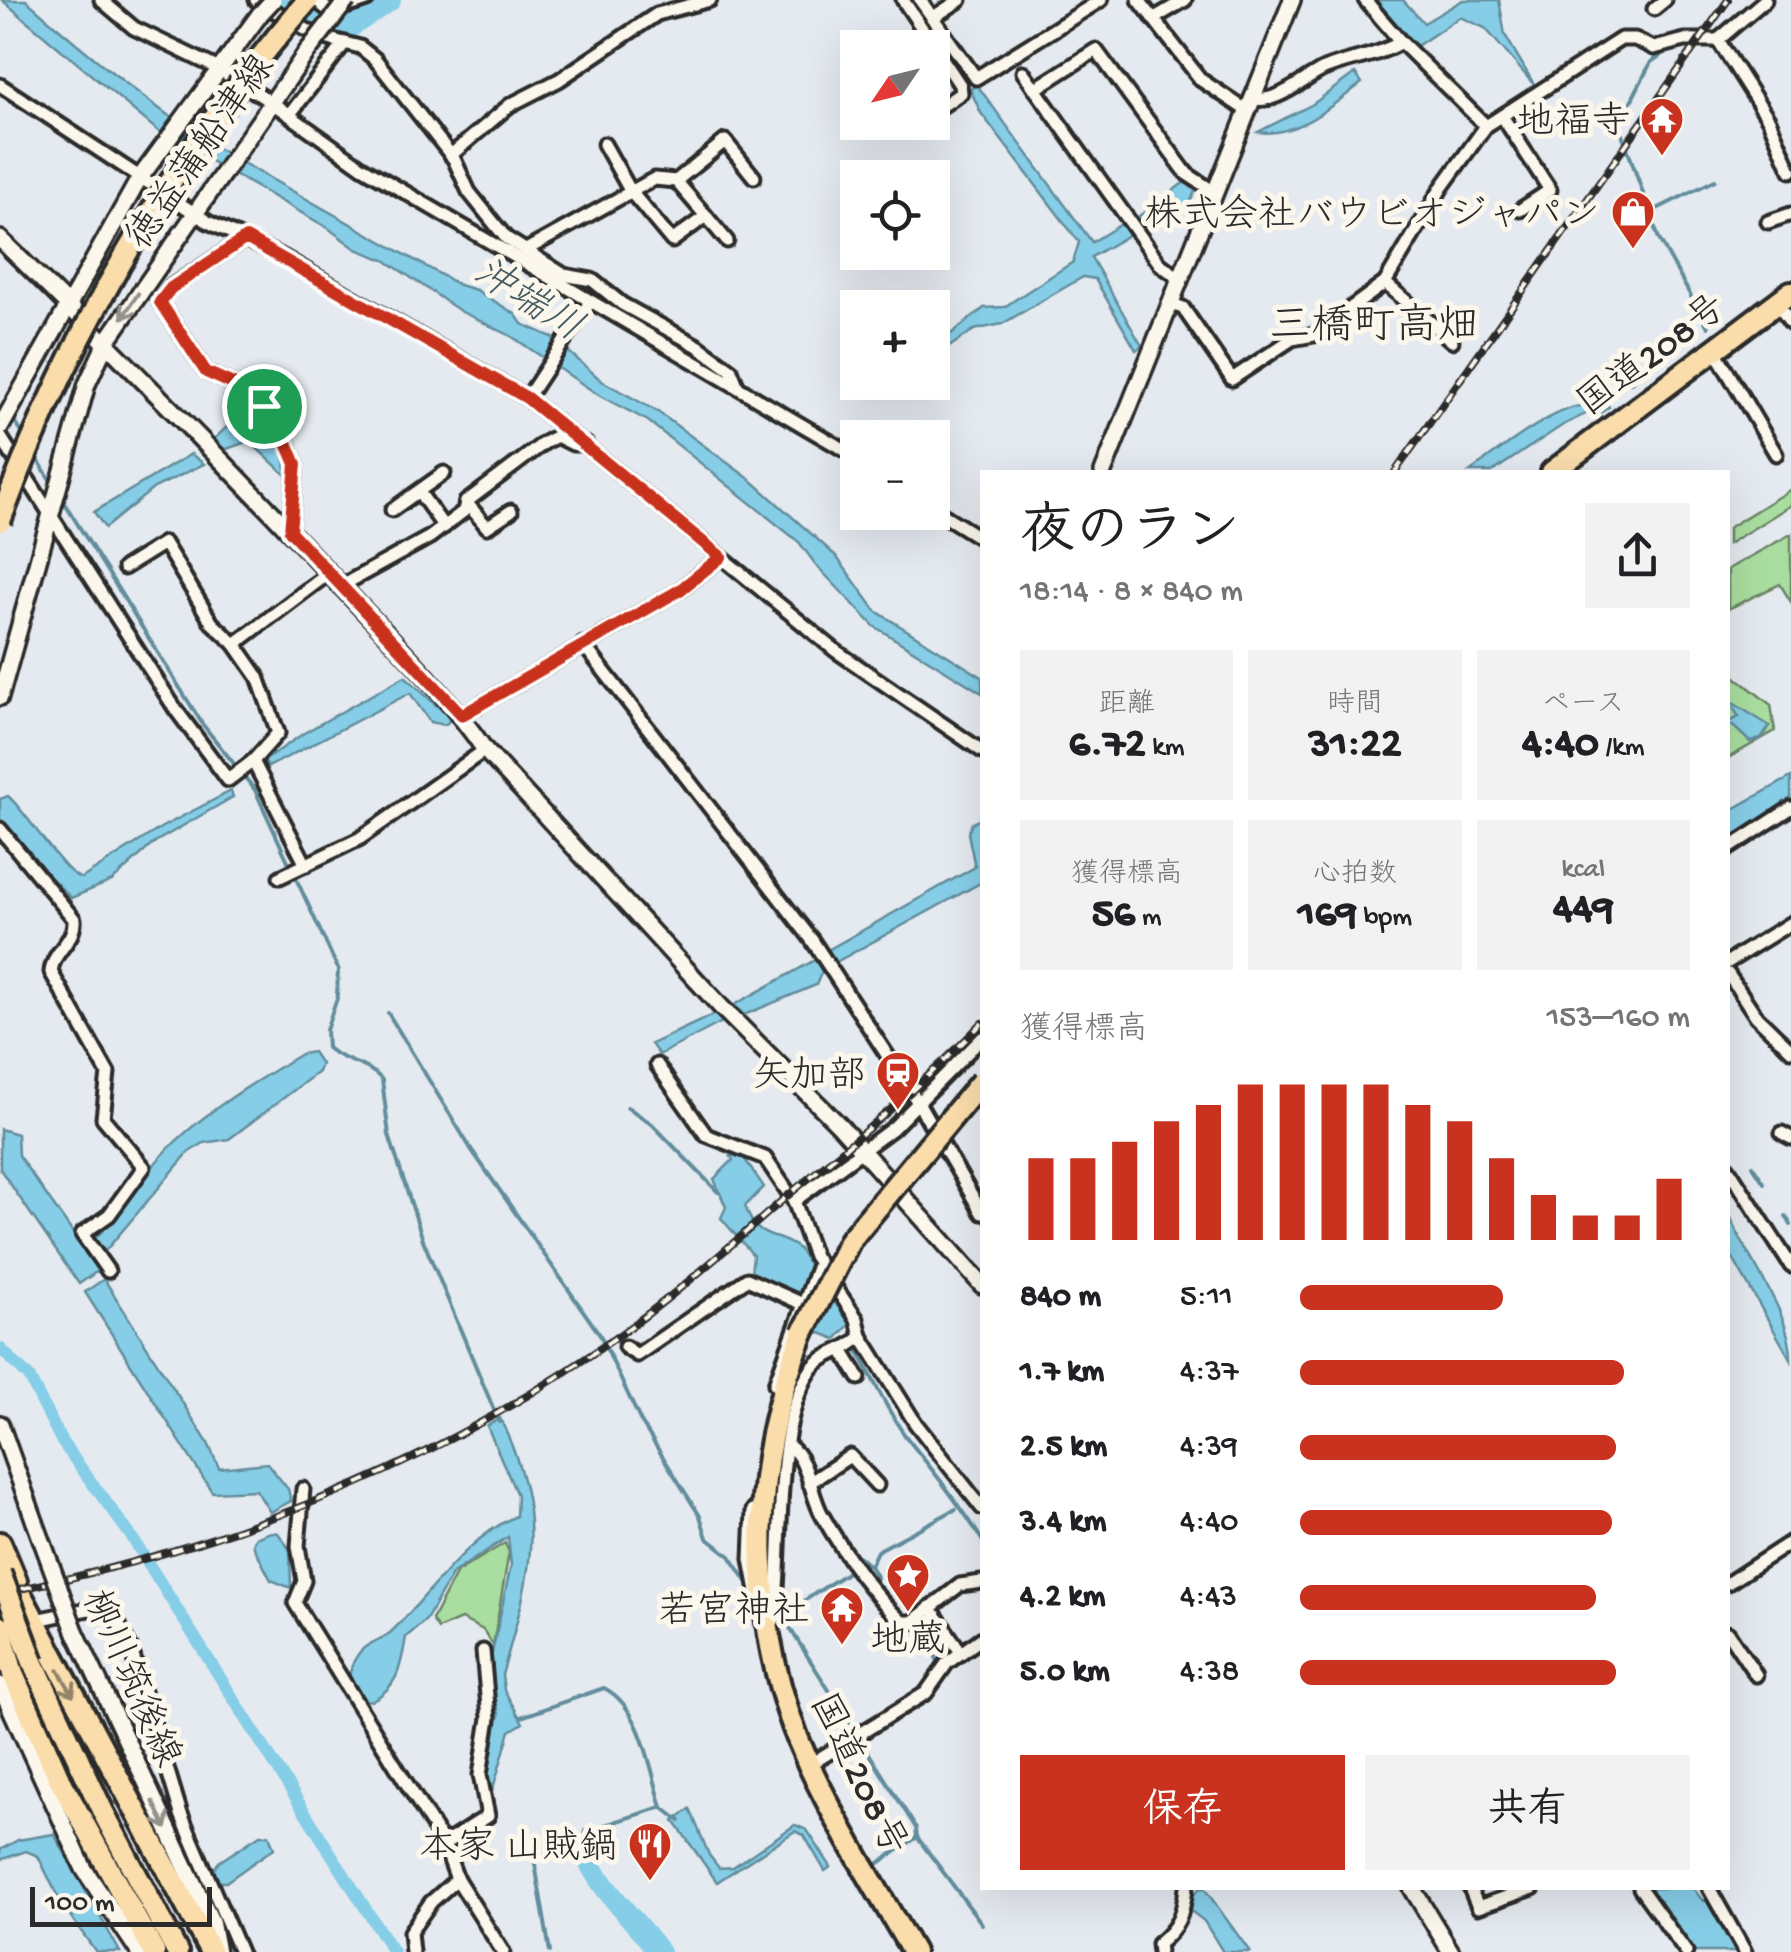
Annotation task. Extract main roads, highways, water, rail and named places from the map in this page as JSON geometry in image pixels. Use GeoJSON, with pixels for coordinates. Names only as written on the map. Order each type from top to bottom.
{"type":"FeatureCollection","features":[{"type":"Feature","properties":{"kind":"highway"},"geometry":{"type":"LineString","coordinates":[[0,502],[58,362],[100,282],[210,109],[298,0]]}},
{"type":"Feature","properties":{"kind":"highway"},"geometry":{"type":"LineString","coordinates":[[0,521],[64,364],[106,286],[217,113],[311,0]]}},
{"type":"Feature","properties":{"kind":"highway","name":"国道208号"},"geometry":{"type":"LineString","coordinates":[[1555,470],[1784,297]]}},
{"type":"Feature","properties":{"kind":"highway","name":"国道208号"},"geometry":{"type":"LineString","coordinates":[[913,1952],[810,1765],[782,1690],[769,1634],[761,1528],[767,1465],[802,1317],[860,1227],[980,1083]]}},
{"type":"Feature","properties":{"kind":"highway"},"geometry":{"type":"LineString","coordinates":[[0,1543],[22,1597],[214,1952]]}},
{"type":"Feature","properties":{"kind":"highway"},"geometry":{"type":"LineString","coordinates":[[0,1573],[18,1672]]}},
{"type":"Feature","properties":{"kind":"highway"},"geometry":{"type":"LineString","coordinates":[[0,1594],[18,1672],[177,1952]]}},
{"type":"Feature","properties":{"kind":"highway"},"geometry":{"type":"LineString","coordinates":[[0,1628],[58,1776],[154,1952]]}},
{"type":"Feature","properties":{"kind":"highway"},"geometry":{"type":"LineString","coordinates":[[138,1887],[169,1952]]}},
{"type":"Feature","properties":{"kind":"main road","name":"徳益蒲船津線"},"geometry":{"type":"LineString","coordinates":[[1,429],[143,174],[258,7],[273,0]]}},
{"type":"Feature","properties":{"kind":"main road","name":"徳益蒲船津線"},"geometry":{"type":"LineString","coordinates":[[107,341],[267,107],[347,0]]}},
{"type":"Feature","properties":{"kind":"main road"},"geometry":{"type":"LineString","coordinates":[[1104,470],[1212,191],[1292,0]]}},
{"type":"Feature","properties":{"kind":"main road"},"geometry":{"type":"LineString","coordinates":[[0,239],[107,341],[290,531],[462,715],[485,750],[980,1283]]}},
{"type":"Feature","properties":{"kind":"main road"},"geometry":{"type":"LineString","coordinates":[[0,697],[87,384],[107,341]]}},
{"type":"Feature","properties":{"kind":"main road","name":"柳川筑後線"},"geometry":{"type":"LineString","coordinates":[[0,1424],[75,1631],[210,1920],[214,1952]]}},
{"type":"Feature","properties":{"kind":"main road"},"geometry":{"type":"LineString","coordinates":[[18,1672],[84,1870],[139,1952]]}},
{"type":"Feature","properties":{"kind":"main road"},"geometry":{"type":"LineString","coordinates":[[1413,1890],[1451,1952]]}},
{"type":"Feature","properties":{"kind":"water","name":"沖端川"},"geometry":{"type":"Polygon","coordinates":[[[2,0],[26,0],[116,76],[211,145],[459,285],[476,290],[515,314],[522,324],[552,337],[602,381],[658,412],[751,480],[836,556],[876,611],[980,676],[980,692],[874,626],[799,542],[648,421],[600,396],[511,336],[460,311],[385,260],[356,249],[328,228],[158,131],[2,0]]]}},
{"type":"Feature","properties":{"kind":"water"},"geometry":{"type":"Polygon","coordinates":[[[1374,0],[1403,0],[1424,23],[1463,0],[1499,0],[1505,35],[1535,86],[1485,28],[1460,17],[1415,47],[1374,0]]]}},
{"type":"Feature","properties":{"kind":"water"},"geometry":{"type":"Polygon","coordinates":[[[1355,73],[1362,83],[1313,118],[1286,130],[1258,132],[1313,104],[1355,73]]]}},
{"type":"Feature","properties":{"kind":"water"},"geometry":{"type":"Polygon","coordinates":[[[977,85],[1092,242],[1123,223],[1132,233],[1091,257],[1142,346],[1136,350],[1095,279],[1083,277],[1002,324],[974,330],[950,346],[950,335],[984,308],[1004,307],[1073,262],[1079,242],[981,113],[970,89],[977,85]]]}},
{"type":"Feature","properties":{"kind":"water"},"geometry":{"type":"Polygon","coordinates":[[[1186,181],[1195,191],[1188,208],[1174,217],[1164,206],[1138,224],[1135,219],[1186,181]]]}},
{"type":"Feature","properties":{"kind":"water"},"geometry":{"type":"Polygon","coordinates":[[[230,391],[253,403],[270,424],[287,476],[249,441],[224,450],[214,439],[230,424],[225,398],[230,391]]]}},
{"type":"Feature","properties":{"kind":"water"},"geometry":{"type":"Polygon","coordinates":[[[1604,398],[1609,407],[1563,425],[1495,470],[1472,470],[1547,419],[1580,406],[1593,406],[1604,398]]]}},
{"type":"Feature","properties":{"kind":"water"},"geometry":{"type":"Polygon","coordinates":[[[191,454],[204,464],[154,488],[105,528],[94,512],[191,454]]]}},
{"type":"Feature","properties":{"kind":"water"},"geometry":{"type":"Polygon","coordinates":[[[405,676],[451,719],[445,725],[430,722],[410,693],[268,767],[264,761],[304,733],[405,676]]]}},
{"type":"Feature","properties":{"kind":"water"},"geometry":{"type":"Polygon","coordinates":[[[1730,701],[1770,726],[1761,739],[1750,742],[1730,727],[1730,721],[1739,717],[1730,701]]]}},
{"type":"Feature","properties":{"kind":"water"},"geometry":{"type":"Polygon","coordinates":[[[1791,777],[1791,798],[1730,840],[1730,811],[1791,777]]]}},
{"type":"Feature","properties":{"kind":"water"},"geometry":{"type":"Polygon","coordinates":[[[231,791],[233,797],[155,842],[112,881],[71,898],[0,827],[0,799],[8,796],[66,867],[82,878],[162,827],[231,791]]]}},
{"type":"Feature","properties":{"kind":"water"},"geometry":{"type":"Polygon","coordinates":[[[980,819],[980,883],[834,963],[826,951],[975,867],[968,833],[972,823],[980,819]]]}},
{"type":"Feature","properties":{"kind":"water"},"geometry":{"type":"Polygon","coordinates":[[[815,960],[822,971],[816,985],[744,1015],[734,1005],[815,960]]]}},
{"type":"Feature","properties":{"kind":"water"},"geometry":{"type":"Polygon","coordinates":[[[717,1013],[724,1021],[659,1055],[651,1044],[717,1013]]]}},
{"type":"Feature","properties":{"kind":"water"},"geometry":{"type":"Polygon","coordinates":[[[313,1052],[321,1064],[318,1072],[229,1139],[204,1143],[189,1152],[101,1256],[95,1238],[173,1144],[244,1089],[301,1054],[313,1052]]]}},
{"type":"Feature","properties":{"kind":"water"},"geometry":{"type":"Polygon","coordinates":[[[0,1129],[17,1134],[18,1155],[99,1270],[79,1284],[0,1169],[0,1129]]]}},
{"type":"Feature","properties":{"kind":"water"},"geometry":{"type":"Polygon","coordinates":[[[730,1155],[744,1158],[764,1187],[745,1206],[755,1226],[799,1249],[850,1324],[836,1339],[818,1332],[791,1292],[751,1274],[753,1255],[721,1218],[726,1207],[714,1179],[733,1160],[730,1155]]]}},
{"type":"Feature","properties":{"kind":"water"},"geometry":{"type":"Polygon","coordinates":[[[1730,1215],[1784,1321],[1791,1360],[1730,1253],[1730,1215]]]}},
{"type":"Feature","properties":{"kind":"water"},"geometry":{"type":"Polygon","coordinates":[[[104,1279],[208,1443],[219,1468],[267,1463],[288,1489],[291,1501],[270,1512],[256,1490],[212,1492],[85,1292],[104,1279]]]}},
{"type":"Feature","properties":{"kind":"water"},"geometry":{"type":"Polygon","coordinates":[[[500,1418],[525,1486],[530,1545],[521,1605],[502,1675],[504,1690],[523,1723],[510,1731],[491,1795],[486,1775],[499,1714],[489,1667],[511,1565],[508,1537],[453,1573],[426,1620],[406,1637],[400,1666],[388,1689],[371,1701],[362,1699],[349,1682],[350,1670],[362,1649],[391,1632],[479,1539],[516,1516],[517,1495],[487,1426],[500,1418]]]}},
{"type":"Feature","properties":{"kind":"water"},"geometry":{"type":"Polygon","coordinates":[[[278,1533],[290,1550],[291,1588],[271,1580],[253,1545],[255,1538],[278,1533]]]}},
{"type":"Feature","properties":{"kind":"water"},"geometry":{"type":"Polygon","coordinates":[[[690,1809],[709,1855],[719,1868],[733,1867],[795,1825],[807,1830],[831,1867],[825,1871],[804,1835],[795,1831],[717,1882],[674,1821],[690,1809]]]}},
{"type":"Feature","properties":{"kind":"water"},"geometry":{"type":"Polygon","coordinates":[[[54,1834],[120,1952],[96,1952],[61,1903],[38,1856],[26,1851],[0,1860],[0,1850],[18,1840],[54,1834]]]}},
{"type":"Feature","properties":{"kind":"water"},"geometry":{"type":"Polygon","coordinates":[[[260,1835],[269,1835],[274,1848],[226,1882],[215,1882],[211,1873],[219,1862],[260,1835]]]}},
{"type":"Feature","properties":{"kind":"water"},"geometry":{"type":"Polygon","coordinates":[[[1205,1890],[1250,1952],[1223,1952],[1204,1921],[1191,1911],[1193,1895],[1205,1890]]]}},
{"type":"Feature","properties":{"kind":"water"},"geometry":{"type":"Polygon","coordinates":[[[1648,1890],[1695,1890],[1703,1901],[1708,1899],[1737,1952],[1694,1952],[1648,1890]]]}},
{"type":"Feature","properties":{"kind":"waterway"},"geometry":{"type":"LineString","coordinates":[[287,0],[310,16],[348,28],[390,0]]}},
{"type":"Feature","properties":{"kind":"waterway"},"geometry":{"type":"LineString","coordinates":[[1657,48],[1660,56],[1651,62],[1619,125],[1659,239],[1708,327]]}},
{"type":"Feature","properties":{"kind":"waterway"},"geometry":{"type":"LineString","coordinates":[[1649,213],[1715,180]]}},
{"type":"Feature","properties":{"kind":"waterway"},"geometry":{"type":"LineString","coordinates":[[1630,383],[1636,378]]}},
{"type":"Feature","properties":{"kind":"waterway"},"geometry":{"type":"LineString","coordinates":[[13,419],[24,436]]}},
{"type":"Feature","properties":{"kind":"waterway"},"geometry":{"type":"LineString","coordinates":[[34,453],[52,483]]}},
{"type":"Feature","properties":{"kind":"waterway"},"geometry":{"type":"LineString","coordinates":[[60,496],[203,725],[255,790],[338,969],[337,998],[326,1030],[327,1048],[371,1070],[382,1080],[389,1135],[423,1240],[499,1422]]}},
{"type":"Feature","properties":{"kind":"waterway"},"geometry":{"type":"LineString","coordinates":[[388,1013],[471,1149],[600,1335],[641,1422],[700,1516],[707,1538],[730,1556],[752,1589]]}},
{"type":"Feature","properties":{"kind":"waterway"},"geometry":{"type":"LineString","coordinates":[[627,1107],[652,1124],[718,1192]]}},
{"type":"Feature","properties":{"kind":"waterway"},"geometry":{"type":"LineString","coordinates":[[1753,1166],[1764,1183]]}},
{"type":"Feature","properties":{"kind":"waterway"},"geometry":{"type":"LineString","coordinates":[[1786,1216],[1791,1225]]}},
{"type":"Feature","properties":{"kind":"waterway"},"geometry":{"type":"LineString","coordinates":[[0,1348],[29,1377],[62,1442],[131,1536],[393,1952]]}},
{"type":"Feature","properties":{"kind":"waterway"},"geometry":{"type":"LineString","coordinates":[[856,1348],[900,1428],[980,1537]]}},
{"type":"Feature","properties":{"kind":"waterway"},"geometry":{"type":"LineString","coordinates":[[877,1578],[870,1566],[877,1551],[956,1509]]}},
{"type":"Feature","properties":{"kind":"waterway"},"geometry":{"type":"LineString","coordinates":[[858,1556],[870,1566]]}},
{"type":"Feature","properties":{"kind":"waterway"},"geometry":{"type":"LineString","coordinates":[[784,1614],[851,1570]]}},
{"type":"Feature","properties":{"kind":"waterway"},"geometry":{"type":"LineString","coordinates":[[779,1611],[916,1828],[917,1837],[982,1924]]}},
{"type":"Feature","properties":{"kind":"waterway"},"geometry":{"type":"LineString","coordinates":[[932,1649],[938,1661],[932,1672]]}},
{"type":"Feature","properties":{"kind":"waterway"},"geometry":{"type":"LineString","coordinates":[[521,1717],[604,1688],[617,1697],[636,1724],[662,1807]]}},
{"type":"Feature","properties":{"kind":"waterway"},"geometry":{"type":"LineString","coordinates":[[550,1952],[534,1858],[583,1847],[586,1831],[662,1807],[680,1821]]}},
{"type":"Feature","properties":{"kind":"waterway"},"geometry":{"type":"LineString","coordinates":[[873,1867],[917,1837]]}},
{"type":"Feature","properties":{"kind":"waterway"},"geometry":{"type":"LineString","coordinates":[[583,1847],[596,1875],[659,1952]]}},
{"type":"Feature","properties":{"kind":"railway"},"geometry":{"type":"LineString","coordinates":[[1396,470],[1728,0]]}},
{"type":"Feature","properties":{"kind":"railway"},"geometry":{"type":"LineString","coordinates":[[0,1593],[84,1575],[246,1527],[402,1463],[478,1424],[551,1381],[664,1301],[886,1113],[980,1025]]}},
{"type":"Feature","properties":{"kind":"place","name":"地福寺"},"geometry":{"type":"Point","coordinates":[1662,157]}},
{"type":"Feature","properties":{"kind":"place","name":"株式会社バウビオジャパン"},"geometry":{"type":"Point","coordinates":[1633,250]}},
{"type":"Feature","properties":{"kind":"place","name":"矢加部"},"geometry":{"type":"Point","coordinates":[898,1111]}},
{"type":"Feature","properties":{"kind":"place","name":"地蔵"},"geometry":{"type":"Point","coordinates":[908,1613]}},
{"type":"Feature","properties":{"kind":"place","name":"若宮神社"},"geometry":{"type":"Point","coordinates":[842,1646]}},
{"type":"Feature","properties":{"kind":"place","name":"本家 山賊鍋"},"geometry":{"type":"Point","coordinates":[650,1882]}},
{"type":"Feature","properties":{"kind":"district","name":"三橋町高畑"},"geometry":{"type":"Point","coordinates":[1374,322]}}]}
